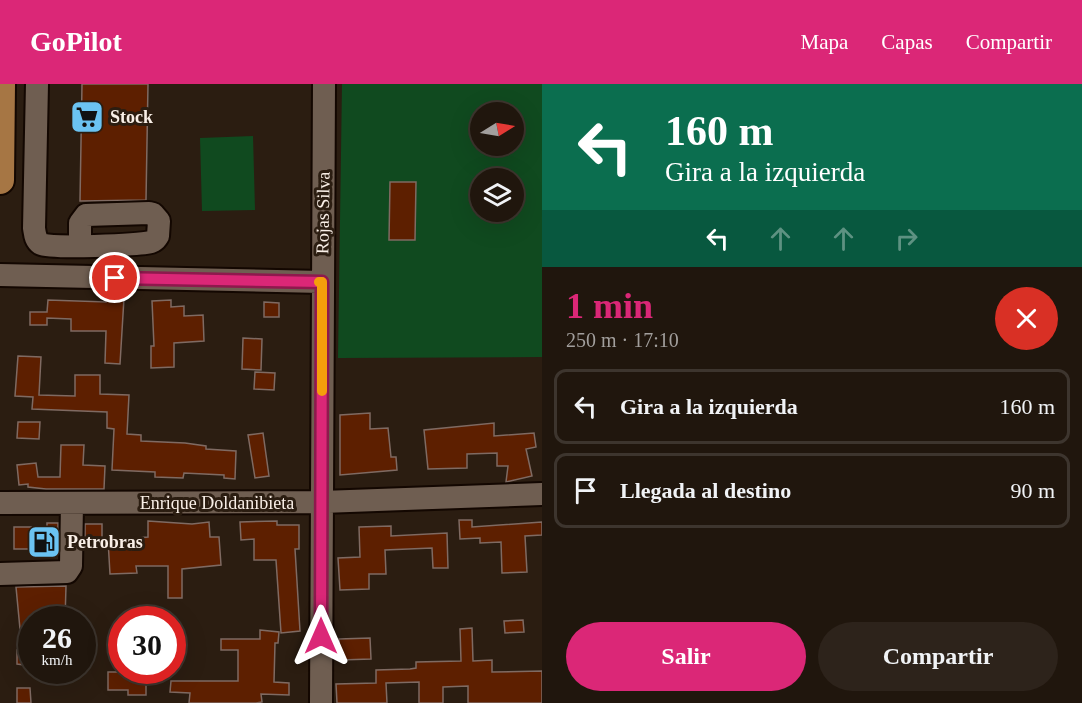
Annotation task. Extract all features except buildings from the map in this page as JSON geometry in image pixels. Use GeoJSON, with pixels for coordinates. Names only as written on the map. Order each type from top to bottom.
{"type":"FeatureCollection","features":[{"type":"Feature","properties":{"kind":"main road"},"geometry":{"type":"LineString","coordinates":[[0,180],[1,84]]}},
{"type":"Feature","properties":{"kind":"street"},"geometry":{"type":"LineString","coordinates":[[38,84],[36,238],[43,245],[74,246],[69,277]]}},
{"type":"Feature","properties":{"kind":"street","name":"Rojas Silva"},"geometry":{"type":"LineString","coordinates":[[321,703],[324,84]]}},
{"type":"Feature","properties":{"kind":"street"},"geometry":{"type":"LineString","coordinates":[[0,275],[322,282]]}},
{"type":"Feature","properties":{"kind":"street","name":"Enrique Doldanibieta"},"geometry":{"type":"LineString","coordinates":[[0,503],[322,502],[542,494]]}},
{"type":"Feature","properties":{"kind":"street"},"geometry":{"type":"LineString","coordinates":[[0,574],[67,573],[71,567],[72,503]]}},
{"type":"Feature","properties":{"kind":"green space"},"geometry":{"type":"Polygon","coordinates":[[[342,84],[542,84],[542,357],[338,358],[342,84]]]}},
{"type":"Feature","properties":{"kind":"green space"},"geometry":{"type":"Polygon","coordinates":[[[253,136],[255,210],[202,211],[200,138],[253,136]]]}},
{"type":"Feature","properties":{"kind":"slow traffic"},"geometry":{"type":"LineString","coordinates":[[319,282],[322,282],[322,391]]}},
{"type":"Feature","properties":{"kind":"place","name":"Stock"},"geometry":{"type":"Point","coordinates":[87,117]}},
{"type":"Feature","properties":{"kind":"place","name":"Petrobras"},"geometry":{"type":"Point","coordinates":[44,542]}},
{"type":"Feature","properties":{"kind":"route"},"geometry":{"type":"LineString","coordinates":[[115,278],[322,282],[321,636]]}}]}
